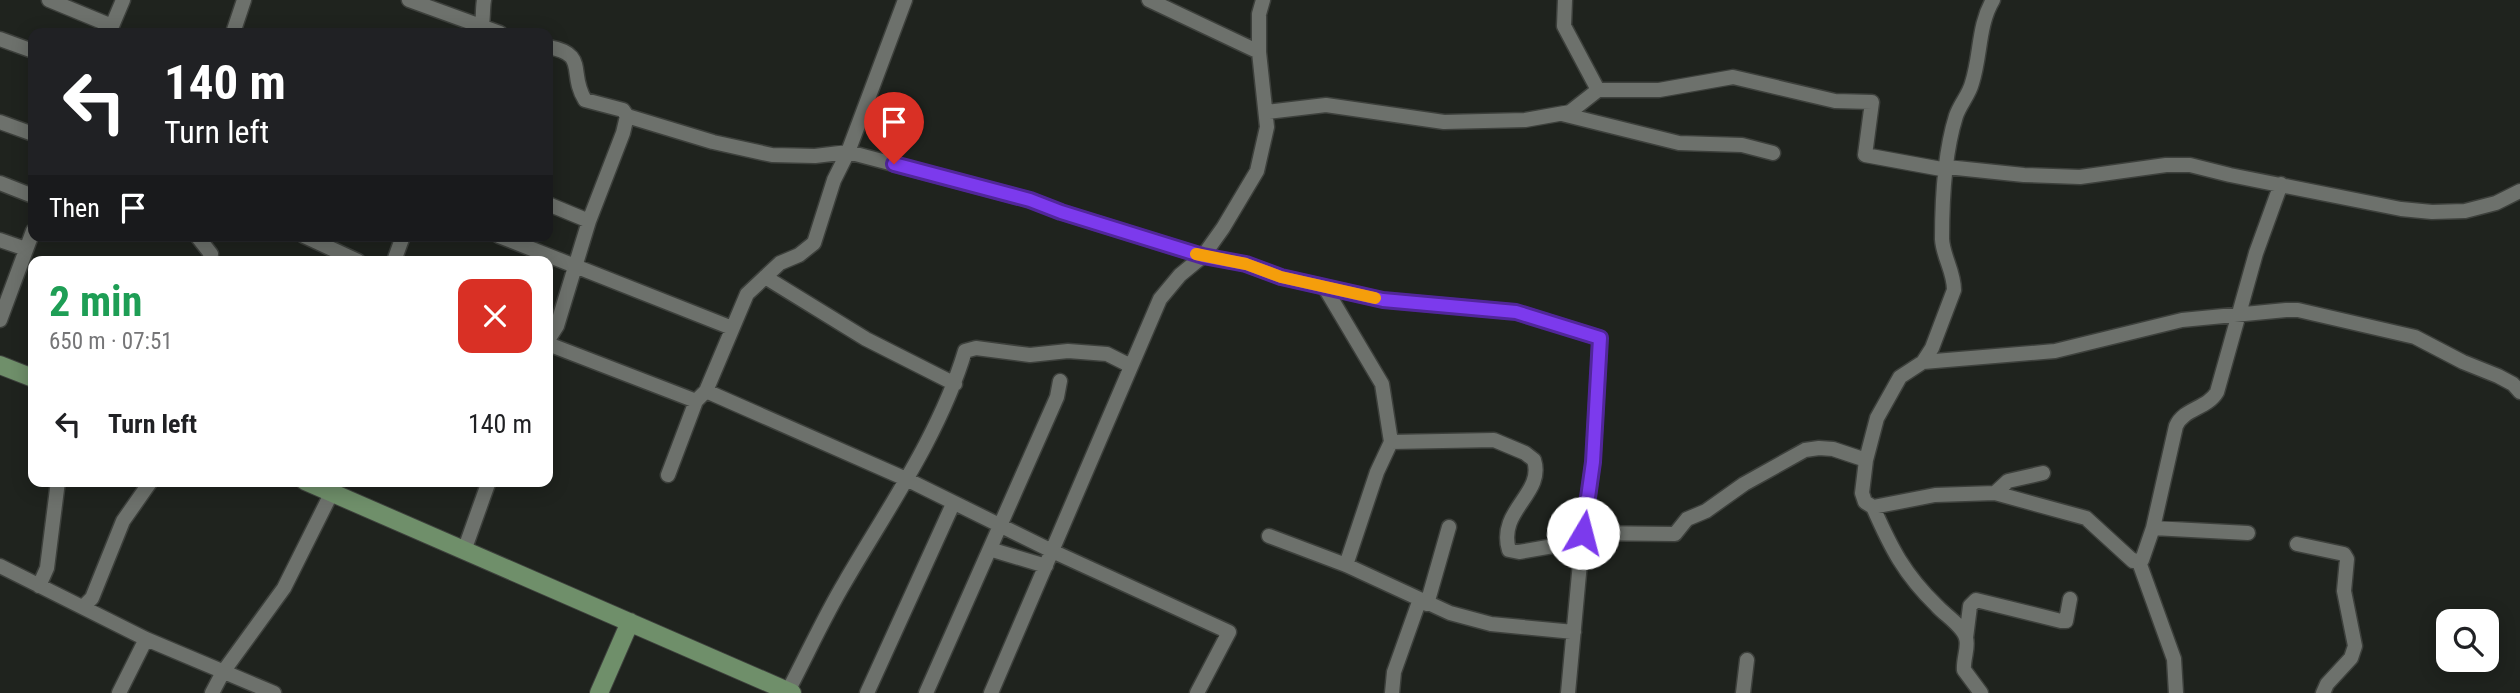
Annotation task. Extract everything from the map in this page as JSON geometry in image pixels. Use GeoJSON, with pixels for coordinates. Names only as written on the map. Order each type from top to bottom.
{"type":"FeatureCollection","features":[{"type":"Feature","properties":{"kind":"main road"},"geometry":{"type":"LineString","coordinates":[[0,365],[28,377]]}},
{"type":"Feature","properties":{"kind":"main road"},"geometry":{"type":"LineString","coordinates":[[319,487],[790,692]]}},
{"type":"Feature","properties":{"kind":"main road"},"geometry":{"type":"LineString","coordinates":[[599,693],[630,622]]}},
{"type":"Feature","properties":{"kind":"street"},"geometry":{"type":"LineString","coordinates":[[49,0],[108,28]]}},
{"type":"Feature","properties":{"kind":"street"},"geometry":{"type":"LineString","coordinates":[[110,28],[122,0]]}},
{"type":"Feature","properties":{"kind":"street"},"geometry":{"type":"LineString","coordinates":[[235,28],[244,0]]}},
{"type":"Feature","properties":{"kind":"street"},"geometry":{"type":"LineString","coordinates":[[409,0],[476,28]]}},
{"type":"Feature","properties":{"kind":"street"},"geometry":{"type":"LineString","coordinates":[[481,28],[484,0]]}},
{"type":"Feature","properties":{"kind":"street"},"geometry":{"type":"LineString","coordinates":[[668,475],[747,293],[780,263],[799,255],[814,243],[834,180],[848,152],[905,0]]}},
{"type":"Feature","properties":{"kind":"street"},"geometry":{"type":"LineString","coordinates":[[1149,0],[1259,52]]}},
{"type":"Feature","properties":{"kind":"street"},"geometry":{"type":"LineString","coordinates":[[991,693],[1160,299],[1180,275],[1203,256],[1257,171],[1264,148],[1267,111],[1259,52],[1259,14],[1262,0]]}},
{"type":"Feature","properties":{"kind":"street"},"geometry":{"type":"LineString","coordinates":[[1565,0],[1564,26],[1598,90]]}},
{"type":"Feature","properties":{"kind":"street"},"geometry":{"type":"LineString","coordinates":[[1966,638],[1962,629],[1904,570],[1873,507],[1865,502],[1862,493],[1866,460],[1877,418],[1900,377],[1923,362],[1932,348],[1954,290],[1954,280],[1942,246],[1942,202],[1956,118],[1972,84],[1982,25],[1993,0]]}},
{"type":"Feature","properties":{"kind":"street"},"geometry":{"type":"LineString","coordinates":[[0,39],[28,49]]}},
{"type":"Feature","properties":{"kind":"street"},"geometry":{"type":"LineString","coordinates":[[553,48],[564,50],[574,59],[579,91],[585,100],[623,110],[627,116],[713,142],[772,155],[816,156],[848,152],[1030,200],[1203,256],[1246,264],[1281,277],[1325,288],[1351,291],[1383,300],[1516,312],[1600,338],[1593,462],[1582,537],[1568,693]]}},
{"type":"Feature","properties":{"kind":"street"},"geometry":{"type":"LineString","coordinates":[[1267,111],[1326,105],[1458,123],[1525,120],[1562,114],[1582,104],[1598,90],[1659,90],[1733,77],[1835,100],[1872,102],[1866,155],[1947,169],[2024,176],[2080,177],[2166,165],[2190,165],[2401,209],[2432,212],[2465,211],[2496,203],[2520,191]]}},
{"type":"Feature","properties":{"kind":"street"},"geometry":{"type":"LineString","coordinates":[[1562,114],[1679,143],[1742,145],[1773,153]]}},
{"type":"Feature","properties":{"kind":"street"},"geometry":{"type":"LineString","coordinates":[[553,333],[573,267],[627,116]]}},
{"type":"Feature","properties":{"kind":"street"},"geometry":{"type":"LineString","coordinates":[[0,122],[28,132]]}},
{"type":"Feature","properties":{"kind":"street"},"geometry":{"type":"LineString","coordinates":[[0,183],[28,194]]}},
{"type":"Feature","properties":{"kind":"street"},"geometry":{"type":"LineString","coordinates":[[2139,562],[2146,554],[2179,419],[2212,401],[2217,392],[2256,253],[2281,184]]}},
{"type":"Feature","properties":{"kind":"street"},"geometry":{"type":"LineString","coordinates":[[553,206],[589,221]]}},
{"type":"Feature","properties":{"kind":"street"},"geometry":{"type":"LineString","coordinates":[[0,240],[26,249]]}},
{"type":"Feature","properties":{"kind":"street"},"geometry":{"type":"LineString","coordinates":[[0,320],[29,242]]}},
{"type":"Feature","properties":{"kind":"street"},"geometry":{"type":"LineString","coordinates":[[317,242],[347,256]]}},
{"type":"Feature","properties":{"kind":"street"},"geometry":{"type":"LineString","coordinates":[[513,242],[547,256]]}},
{"type":"Feature","properties":{"kind":"street"},"geometry":{"type":"LineString","coordinates":[[553,259],[732,328]]}},
{"type":"Feature","properties":{"kind":"street"},"geometry":{"type":"LineString","coordinates":[[765,277],[866,339],[955,384]]}},
{"type":"Feature","properties":{"kind":"street"},"geometry":{"type":"LineString","coordinates":[[1325,288],[1382,384],[1391,442],[1377,472],[1346,565]]}},
{"type":"Feature","properties":{"kind":"street"},"geometry":{"type":"LineString","coordinates":[[1923,362],[2055,351],[2182,320],[2298,310],[2415,337],[2463,362],[2498,376],[2513,384],[2520,392]]}},
{"type":"Feature","properties":{"kind":"street"},"geometry":{"type":"LineString","coordinates":[[553,344],[701,396],[906,479],[999,526],[1229,632],[1197,693]]}},
{"type":"Feature","properties":{"kind":"street"},"geometry":{"type":"LineString","coordinates":[[790,692],[844,584],[906,479],[955,384],[965,351],[976,348],[1030,355],[1068,351],[1107,354],[1131,366]]}},
{"type":"Feature","properties":{"kind":"street"},"geometry":{"type":"LineString","coordinates":[[926,693],[1057,397],[1059,381]]}},
{"type":"Feature","properties":{"kind":"street"},"geometry":{"type":"LineString","coordinates":[[1391,442],[1494,440],[1525,453],[1534,460],[1536,476],[1529,492],[1511,516],[1507,543],[1509,550],[1519,552],[1582,537],[1675,534],[1687,519],[1706,511],[1744,484],[1805,450],[1819,447],[1833,449],[1866,460]]}},
{"type":"Feature","properties":{"kind":"street"},"geometry":{"type":"LineString","coordinates":[[1995,493],[2008,481],[2043,473]]}},
{"type":"Feature","properties":{"kind":"street"},"geometry":{"type":"LineString","coordinates":[[39,586],[47,568],[57,487]]}},
{"type":"Feature","properties":{"kind":"street"},"geometry":{"type":"LineString","coordinates":[[83,607],[92,598],[124,521],[147,487]]}},
{"type":"Feature","properties":{"kind":"street"},"geometry":{"type":"LineString","coordinates":[[464,551],[487,487]]}},
{"type":"Feature","properties":{"kind":"street"},"geometry":{"type":"LineString","coordinates":[[212,693],[223,672],[284,588],[332,492]]}},
{"type":"Feature","properties":{"kind":"street"},"geometry":{"type":"LineString","coordinates":[[1873,507],[1935,495],[1995,493],[2086,518],[2133,561],[2139,562]]}},
{"type":"Feature","properties":{"kind":"street"},"geometry":{"type":"LineString","coordinates":[[867,693],[953,504]]}},
{"type":"Feature","properties":{"kind":"street"},"geometry":{"type":"LineString","coordinates":[[1392,693],[1394,672],[1423,602],[1449,527]]}},
{"type":"Feature","properties":{"kind":"street"},"geometry":{"type":"LineString","coordinates":[[2152,528],[2248,533]]}},
{"type":"Feature","properties":{"kind":"street"},"geometry":{"type":"LineString","coordinates":[[1269,536],[1346,565],[1423,602],[1491,624],[1574,632]]}},
{"type":"Feature","properties":{"kind":"street"},"geometry":{"type":"LineString","coordinates":[[2297,544],[2344,554],[2347,559],[2344,591],[2355,646],[2351,658],[2327,684],[2323,693]]}},
{"type":"Feature","properties":{"kind":"street"},"geometry":{"type":"LineString","coordinates":[[996,551],[1046,566]]}},
{"type":"Feature","properties":{"kind":"street"},"geometry":{"type":"LineString","coordinates":[[2139,562],[2174,659],[2177,692]]}},
{"type":"Feature","properties":{"kind":"street"},"geometry":{"type":"LineString","coordinates":[[0,566],[146,639],[274,693]]}},
{"type":"Feature","properties":{"kind":"street"},"geometry":{"type":"LineString","coordinates":[[1981,693],[1964,670],[1970,606],[1976,600],[2066,621],[2070,599]]}},
{"type":"Feature","properties":{"kind":"street"},"geometry":{"type":"LineString","coordinates":[[119,693],[146,639]]}},
{"type":"Feature","properties":{"kind":"street"},"geometry":{"type":"LineString","coordinates":[[1743,693],[1747,660]]}},
{"type":"Feature","properties":{"kind":"slow traffic"},"geometry":{"type":"LineString","coordinates":[[1196,254],[1246,264],[1281,277],[1325,288],[1351,291],[1375,298]]}},
{"type":"Feature","properties":{"kind":"route"},"geometry":{"type":"LineString","coordinates":[[894,164],[1030,200],[1203,256],[1246,264],[1281,277],[1325,288],[1428,306],[1489,308],[1516,312],[1600,338],[1593,462],[1583,533]]}}]}
